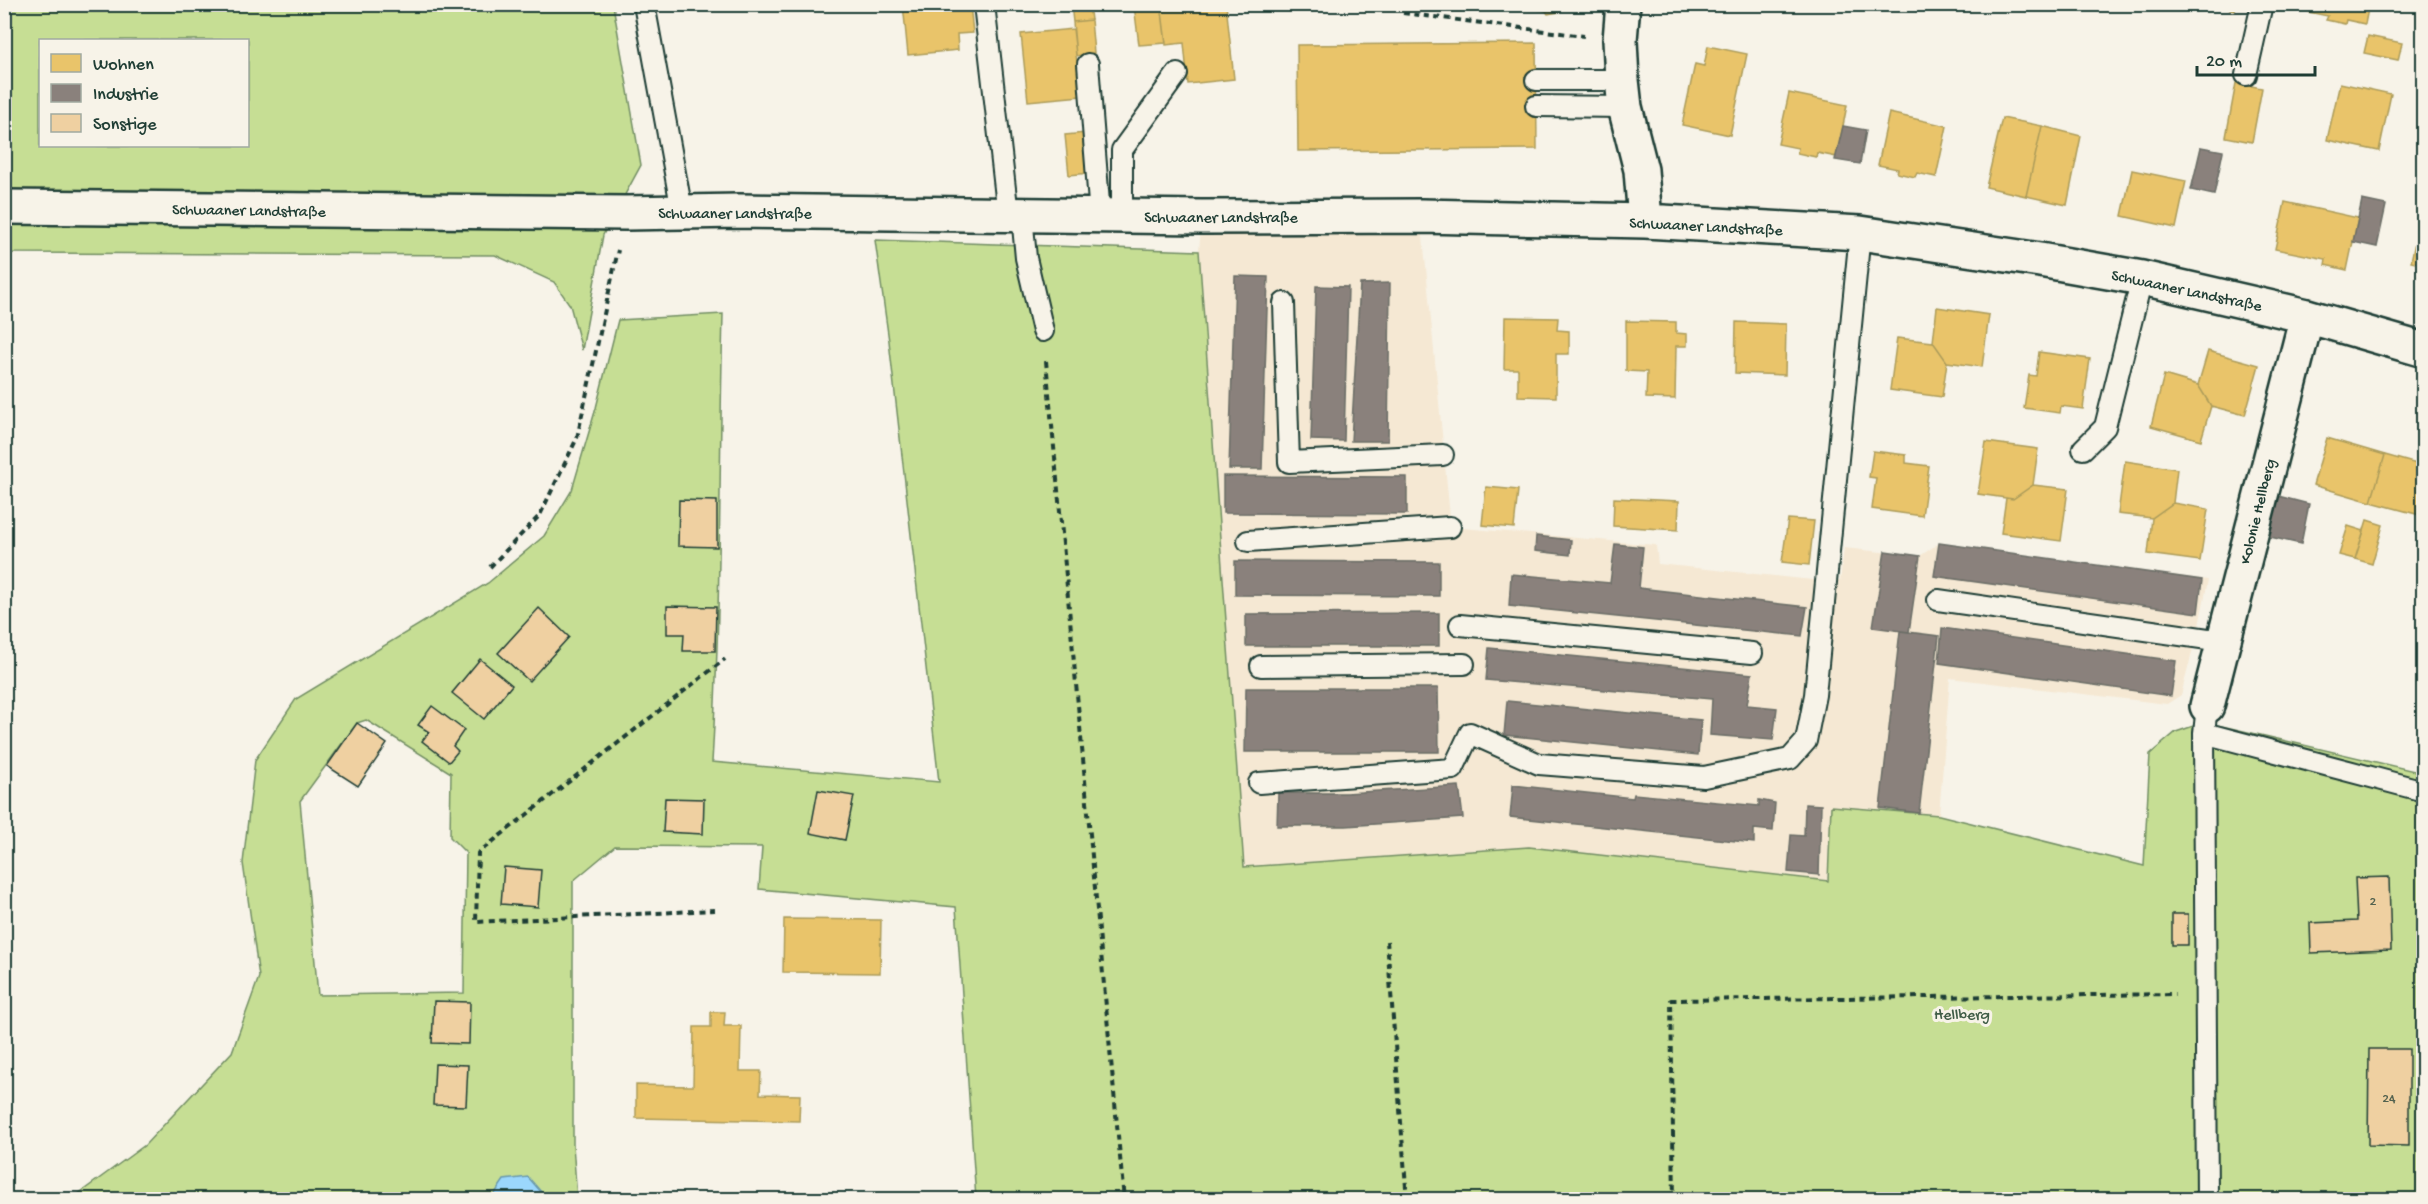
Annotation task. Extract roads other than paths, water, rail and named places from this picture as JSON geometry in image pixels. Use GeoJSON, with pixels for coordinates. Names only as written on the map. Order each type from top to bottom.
{"type":"FeatureCollection","features":[{"type":"Feature","properties":{"kind":"street"},"geometry":{"type":"LineString","coordinates":[[1623,4],[1620,40],[1623,93],[1641,170],[1645,221]]}},
{"type":"Feature","properties":{"kind":"street","name":"Schwaaner Landstraße"},"geometry":{"type":"LineString","coordinates":[[4,207],[626,213],[682,211],[1111,216],[1421,216],[1645,221],[1860,232],[2142,278],[2307,316],[2424,350]]}},
{"type":"Feature","properties":{"kind":"street","name":"Kolonie Hellberg"},"geometry":{"type":"LineString","coordinates":[[2206,720],[2222,641],[2307,316]]}},
{"type":"Feature","properties":{"kind":"lane"},"geometry":{"type":"LineString","coordinates":[[644,4],[682,211]]}},
{"type":"Feature","properties":{"kind":"lane"},"geometry":{"type":"LineString","coordinates":[[984,4],[1015,215],[1043,331]]}},
{"type":"Feature","properties":{"kind":"lane"},"geometry":{"type":"LineString","coordinates":[[2246,75],[2262,4]]}},
{"type":"Feature","properties":{"kind":"lane"},"geometry":{"type":"LineString","coordinates":[[1088,64],[1111,216]]}},
{"type":"Feature","properties":{"kind":"lane"},"geometry":{"type":"LineString","coordinates":[[1111,216],[1122,150],[1177,74]]}},
{"type":"Feature","properties":{"kind":"lane"},"geometry":{"type":"LineString","coordinates":[[1536,80],[1623,93]]}},
{"type":"Feature","properties":{"kind":"lane"},"geometry":{"type":"LineString","coordinates":[[1536,106],[1623,93]]}},
{"type":"Feature","properties":{"kind":"lane"},"geometry":{"type":"LineString","coordinates":[[1259,783],[1453,769],[1470,733],[1539,764],[1704,777],[1790,759],[1806,741],[1815,694],[1860,232]]}},
{"type":"Feature","properties":{"kind":"lane"},"geometry":{"type":"LineString","coordinates":[[2083,449],[2105,427],[2142,278]]}},
{"type":"Feature","properties":{"kind":"lane"},"geometry":{"type":"LineString","coordinates":[[1284,303],[1289,462],[1443,455]]}},
{"type":"Feature","properties":{"kind":"lane"},"geometry":{"type":"LineString","coordinates":[[1248,541],[1450,527]]}},
{"type":"Feature","properties":{"kind":"lane"},"geometry":{"type":"LineString","coordinates":[[1938,600],[2222,641]]}},
{"type":"Feature","properties":{"kind":"lane"},"geometry":{"type":"LineString","coordinates":[[1460,625],[1752,653]]}},
{"type":"Feature","properties":{"kind":"lane"},"geometry":{"type":"LineString","coordinates":[[1261,666],[1464,664]]}},
{"type":"Feature","properties":{"kind":"lane"},"geometry":{"type":"LineString","coordinates":[[2207,1200],[2204,993],[2206,720],[2424,791]]}},
{"type":"Feature","properties":{"kind":"water"},"geometry":{"type":"Polygon","coordinates":[[[528,1177],[542,1193],[553,1199],[491,1199],[504,1180],[528,1177]]]}},
{"type":"Feature","properties":{"kind":"park label","name":"Hellberg"},"geometry":{"type":"Point","coordinates":[1962,1013]}}]}
